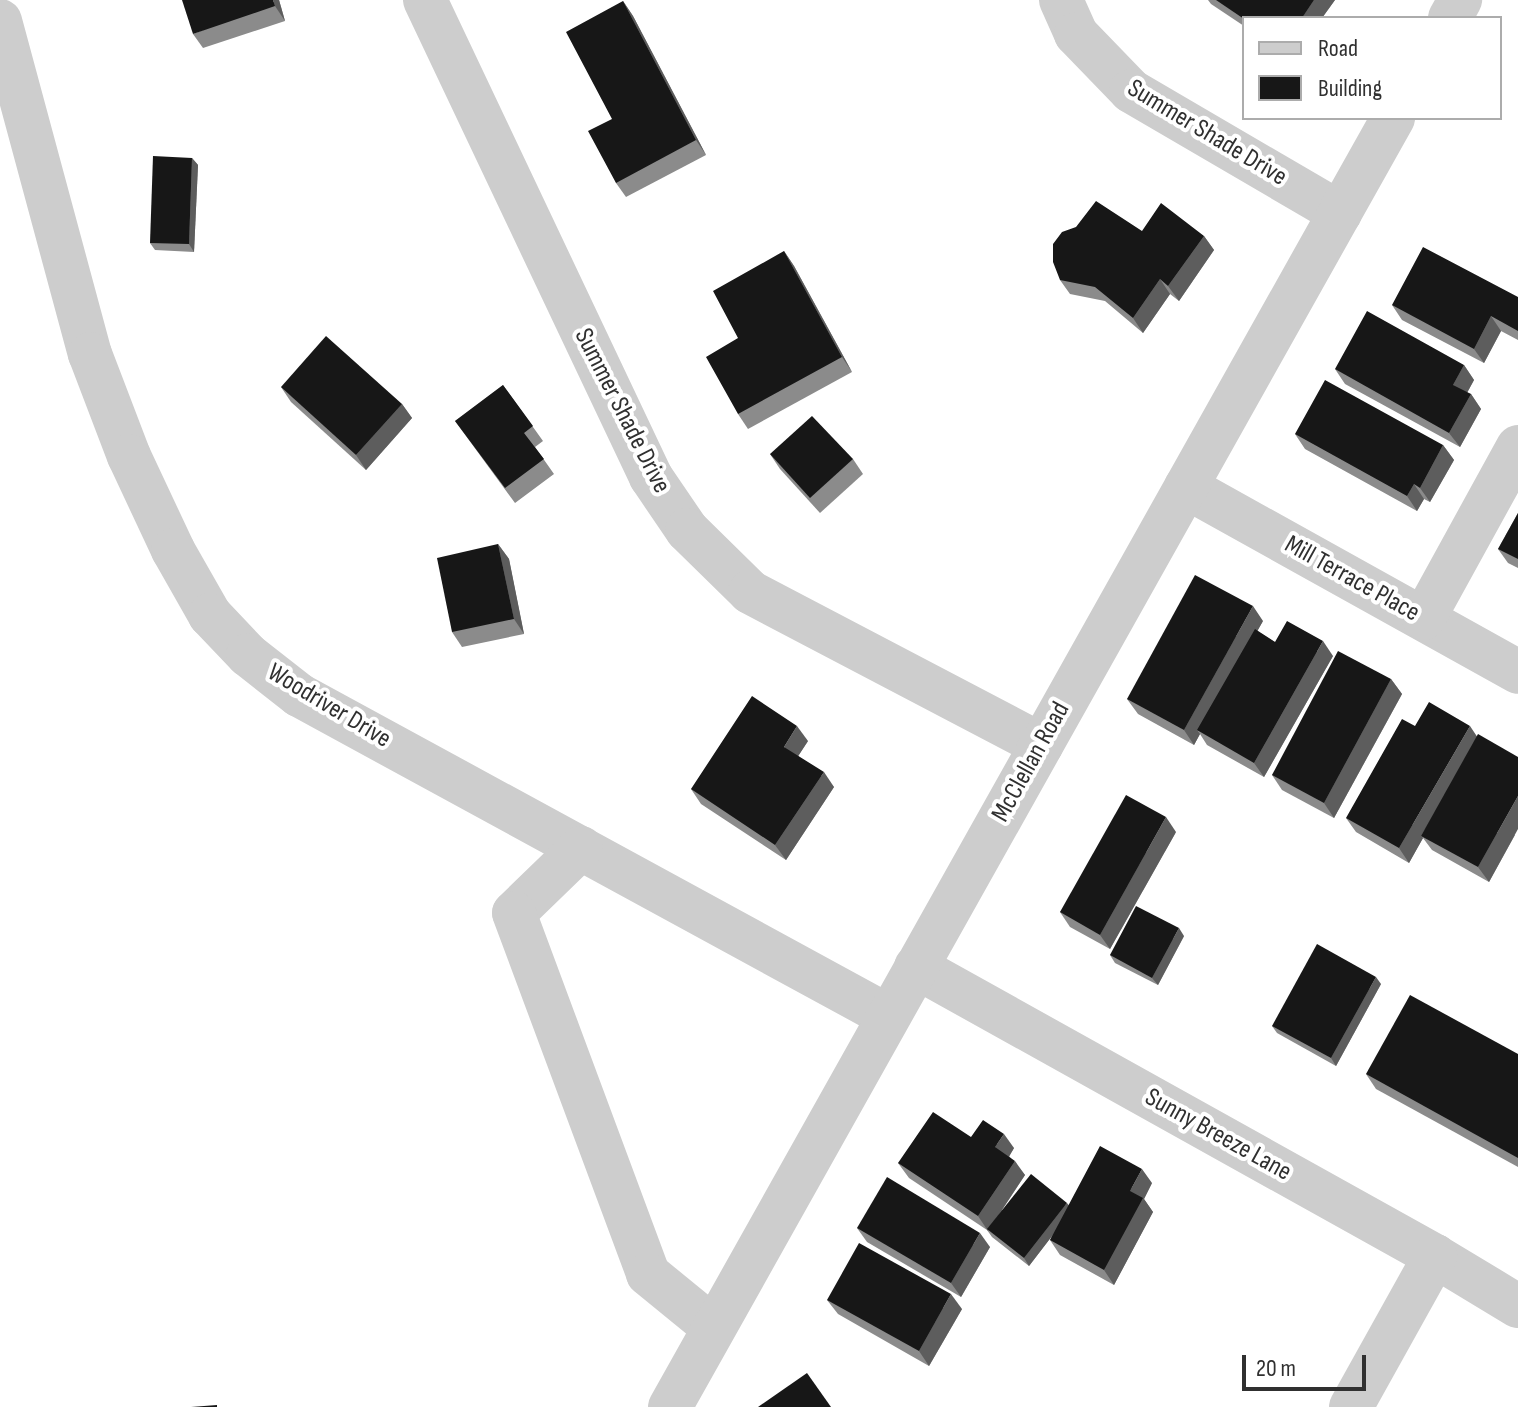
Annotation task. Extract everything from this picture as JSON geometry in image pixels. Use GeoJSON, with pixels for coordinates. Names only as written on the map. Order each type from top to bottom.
{"type":"FeatureCollection","features":[{"type":"Feature","properties":{"kind":"street","name":"Summer Shade Drive"},"geometry":{"type":"LineString","coordinates":[[425,0],[651,477],[687,530],[750,592],[1041,745]]}},
{"type":"Feature","properties":{"kind":"street","name":"Summer Shade Drive"},"geometry":{"type":"LineString","coordinates":[[1061,0],[1076,34],[1131,91],[1340,213]]}},
{"type":"Feature","properties":{"kind":"street","name":"Woodriver Drive"},"geometry":{"type":"LineString","coordinates":[[0,21],[90,354],[129,456],[173,550],[210,615],[248,655],[299,695],[888,1016]]}},
{"type":"Feature","properties":{"kind":"street","name":"McClellan Road"},"geometry":{"type":"LineString","coordinates":[[670,1407],[1392,120]]}},
{"type":"Feature","properties":{"kind":"street"},"geometry":{"type":"LineString","coordinates":[[1424,618],[1518,447]]}},
{"type":"Feature","properties":{"kind":"street","name":"Mill Terrace Place"},"geometry":{"type":"LineString","coordinates":[[1186,487],[1518,672]]}},
{"type":"Feature","properties":{"kind":"street"},"geometry":{"type":"LineString","coordinates":[[581,848],[514,913],[648,1274],[714,1328]]}},
{"type":"Feature","properties":{"kind":"street","name":"Sunny Breeze Lane"},"geometry":{"type":"LineString","coordinates":[[916,967],[1435,1256],[1518,1306]]}},
{"type":"Feature","properties":{"kind":"street"},"geometry":{"type":"LineString","coordinates":[[1351,1407],[1435,1256]]}},
{"type":"Feature","properties":{"kind":"building"},"geometry":{"type":"Polygon","coordinates":[[[182,0],[273,0],[275,6],[193,34],[182,0]]]}},
{"type":"Feature","properties":{"kind":"building"},"geometry":{"type":"Polygon","coordinates":[[[1216,0],[1314,0],[1303,16],[1242,18],[1216,0]]]}},
{"type":"Feature","properties":{"kind":"building"},"geometry":{"type":"Polygon","coordinates":[[[623,1],[696,140],[616,183],[588,131],[612,119],[566,32],[623,1]]]}},
{"type":"Feature","properties":{"kind":"building"},"geometry":{"type":"Polygon","coordinates":[[[153,156],[192,158],[189,244],[150,243],[153,156]]]}},
{"type":"Feature","properties":{"kind":"building"},"geometry":{"type":"Polygon","coordinates":[[[1096,201],[1142,231],[1161,203],[1204,236],[1168,286],[1160,279],[1133,318],[1095,287],[1060,280],[1053,262],[1053,244],[1062,232],[1076,227],[1096,201]]]}},
{"type":"Feature","properties":{"kind":"building"},"geometry":{"type":"Polygon","coordinates":[[[1423,247],[1518,297],[1518,331],[1491,316],[1474,349],[1392,305],[1423,247]]]}},
{"type":"Feature","properties":{"kind":"building"},"geometry":{"type":"Polygon","coordinates":[[[784,251],[842,357],[738,414],[706,357],[738,338],[713,291],[784,251]]]}},
{"type":"Feature","properties":{"kind":"building"},"geometry":{"type":"Polygon","coordinates":[[[1367,311],[1464,365],[1453,385],[1471,394],[1449,433],[1335,369],[1367,311]]]}},
{"type":"Feature","properties":{"kind":"building"},"geometry":{"type":"Polygon","coordinates":[[[326,336],[402,404],[356,455],[281,387],[326,336]]]}},
{"type":"Feature","properties":{"kind":"building"},"geometry":{"type":"Polygon","coordinates":[[[1325,380],[1443,445],[1420,488],[1414,484],[1407,496],[1295,434],[1325,380]]]}},
{"type":"Feature","properties":{"kind":"building"},"geometry":{"type":"Polygon","coordinates":[[[503,385],[533,426],[524,433],[544,459],[505,488],[455,421],[503,385]]]}},
{"type":"Feature","properties":{"kind":"building"},"geometry":{"type":"Polygon","coordinates":[[[812,416],[853,459],[810,498],[770,454],[812,416]]]}},
{"type":"Feature","properties":{"kind":"building"},"geometry":{"type":"Polygon","coordinates":[[[1518,513],[1518,559],[1498,549],[1518,513]]]}},
{"type":"Feature","properties":{"kind":"building"},"geometry":{"type":"Polygon","coordinates":[[[498,544],[514,619],[452,632],[437,558],[498,544]]]}},
{"type":"Feature","properties":{"kind":"building"},"geometry":{"type":"Polygon","coordinates":[[[1195,575],[1253,606],[1184,730],[1127,699],[1195,575]]]}},
{"type":"Feature","properties":{"kind":"building"},"geometry":{"type":"Polygon","coordinates":[[[1287,621],[1323,641],[1254,763],[1197,730],[1255,629],[1275,642],[1287,621]]]}},
{"type":"Feature","properties":{"kind":"building"},"geometry":{"type":"Polygon","coordinates":[[[1338,651],[1391,679],[1324,803],[1272,775],[1338,651]]]}},
{"type":"Feature","properties":{"kind":"building"},"geometry":{"type":"Polygon","coordinates":[[[752,696],[797,726],[784,747],[824,772],[775,845],[691,789],[752,696]]]}},
{"type":"Feature","properties":{"kind":"building"},"geometry":{"type":"Polygon","coordinates":[[[1429,702],[1470,726],[1399,848],[1346,818],[1402,719],[1415,726],[1429,702]]]}},
{"type":"Feature","properties":{"kind":"building"},"geometry":{"type":"Polygon","coordinates":[[[1478,734],[1518,757],[1518,796],[1478,867],[1421,836],[1478,734]]]}},
{"type":"Feature","properties":{"kind":"building"},"geometry":{"type":"Polygon","coordinates":[[[1126,795],[1166,817],[1100,935],[1060,912],[1126,795]]]}},
{"type":"Feature","properties":{"kind":"building"},"geometry":{"type":"Polygon","coordinates":[[[1136,906],[1179,928],[1152,978],[1110,955],[1136,906]]]}},
{"type":"Feature","properties":{"kind":"building"},"geometry":{"type":"Polygon","coordinates":[[[1317,944],[1376,977],[1331,1058],[1272,1026],[1317,944]]]}},
{"type":"Feature","properties":{"kind":"building"},"geometry":{"type":"Polygon","coordinates":[[[1410,995],[1518,1054],[1518,1158],[1366,1074],[1410,995]]]}},
{"type":"Feature","properties":{"kind":"building"},"geometry":{"type":"Polygon","coordinates":[[[933,1112],[971,1137],[983,1120],[1004,1134],[995,1147],[1015,1161],[978,1216],[898,1163],[933,1112]]]}},
{"type":"Feature","properties":{"kind":"building"},"geometry":{"type":"Polygon","coordinates":[[[1100,1146],[1142,1169],[1130,1191],[1143,1198],[1104,1270],[1050,1240],[1100,1146]]]}},
{"type":"Feature","properties":{"kind":"building"},"geometry":{"type":"Polygon","coordinates":[[[1031,1174],[1067,1203],[1024,1258],[987,1229],[1031,1174]]]}},
{"type":"Feature","properties":{"kind":"building"},"geometry":{"type":"Polygon","coordinates":[[[887,1177],[980,1233],[951,1283],[857,1228],[887,1177]]]}},
{"type":"Feature","properties":{"kind":"building"},"geometry":{"type":"Polygon","coordinates":[[[859,1243],[951,1294],[919,1351],[827,1300],[859,1243]]]}},
{"type":"Feature","properties":{"kind":"building"},"geometry":{"type":"Polygon","coordinates":[[[807,1373],[831,1407],[758,1407],[807,1373]]]}}]}
